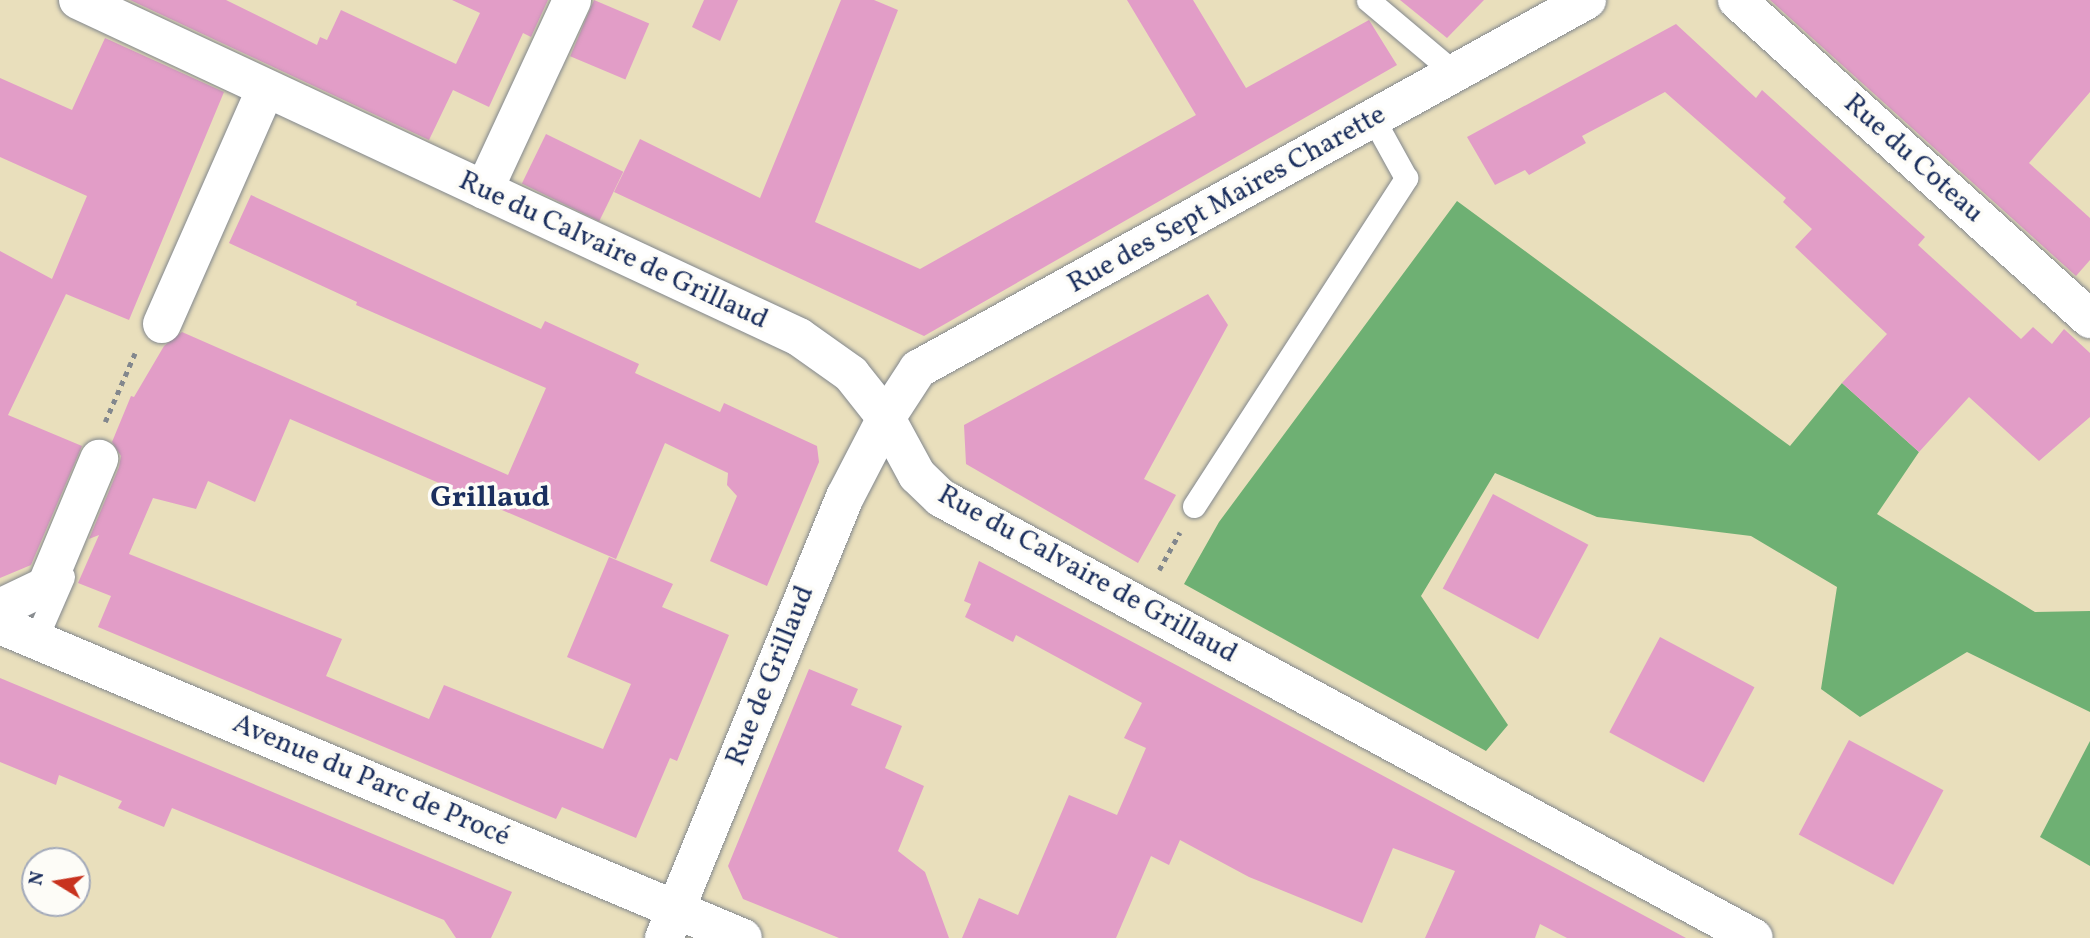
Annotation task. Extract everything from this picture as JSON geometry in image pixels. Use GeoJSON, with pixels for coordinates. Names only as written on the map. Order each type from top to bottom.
{"type":"FeatureCollection","features":[{"type":"Feature","properties":{"kind":"street","name":"Rue du Calvaire de Grillaud"},"geometry":{"type":"LineString","coordinates":[[78,0],[265,90],[799,337],[851,374],[886,418],[917,475],[941,498],[1754,938]]}},
{"type":"Feature","properties":{"kind":"street"},"geometry":{"type":"LineString","coordinates":[[484,190],[572,0]]}},
{"type":"Feature","properties":{"kind":"street","name":"Rue des Sept Maires Charette"},"geometry":{"type":"LineString","coordinates":[[886,418],[918,369],[1374,120],[1587,0]]}},
{"type":"Feature","properties":{"kind":"street","name":"Rue du Coteau"},"geometry":{"type":"LineString","coordinates":[[1737,0],[2090,319]]}},
{"type":"Feature","properties":{"kind":"street"},"geometry":{"type":"LineString","coordinates":[[162,324],[265,90]]}},
{"type":"Feature","properties":{"kind":"street","name":"Rue de Grillaud"},"geometry":{"type":"LineString","coordinates":[[670,924],[845,497],[886,418]]}},
{"type":"Feature","properties":{"kind":"street"},"geometry":{"type":"LineString","coordinates":[[0,608],[46,586],[108,455]]}},
{"type":"Feature","properties":{"kind":"street","name":"Avenue du Parc de Procé"},"geometry":{"type":"LineString","coordinates":[[0,625],[670,924],[743,938]]}},
{"type":"Feature","properties":{"kind":"lane"},"geometry":{"type":"LineString","coordinates":[[1368,0],[1456,74]]}},
{"type":"Feature","properties":{"kind":"lane"},"geometry":{"type":"LineString","coordinates":[[1194,506],[1406,178],[1374,120]]}},
{"type":"Feature","properties":{"kind":"lane"},"geometry":{"type":"LineString","coordinates":[[36,639],[108,455]]}},
{"type":"Feature","properties":{"kind":"path"},"geometry":{"type":"LineString","coordinates":[[108,455],[100,434],[136,351],[162,324]]}},
{"type":"Feature","properties":{"kind":"path"},"geometry":{"type":"LineString","coordinates":[[1139,607],[1194,506]]}},
{"type":"Feature","properties":{"kind":"green space"},"geometry":{"type":"Polygon","coordinates":[[[1457,201],[1790,446],[1842,383],[1919,452],[1877,514],[2035,612],[2090,611],[2090,712],[1967,652],[1860,717],[1821,689],[1837,587],[1751,536],[1597,517],[1495,473],[1421,596],[1508,725],[1486,751],[1184,584],[1219,522],[1457,201]]]}},
{"type":"Feature","properties":{"kind":"green space"},"geometry":{"type":"Polygon","coordinates":[[[2090,741],[2090,866],[2040,837],[2090,741]]]}},
{"type":"Feature","properties":{"kind":"building"},"geometry":{"type":"Polygon","coordinates":[[[130,0],[226,0],[317,45],[320,37],[327,40],[341,10],[456,64],[480,13],[452,0],[548,0],[531,37],[523,33],[489,107],[453,90],[429,140],[130,0]]]}},
{"type":"Feature","properties":{"kind":"building"},"geometry":{"type":"Polygon","coordinates":[[[594,0],[649,23],[625,80],[570,56],[594,0]]]}},
{"type":"Feature","properties":{"kind":"building"},"geometry":{"type":"Polygon","coordinates":[[[704,0],[738,0],[720,41],[692,27],[704,0]]]}},
{"type":"Feature","properties":{"kind":"building"},"geometry":{"type":"Polygon","coordinates":[[[841,0],[874,0],[898,10],[815,222],[920,269],[1196,115],[1127,0],[1193,0],[1246,88],[1369,20],[1397,65],[924,336],[614,192],[640,139],[760,198],[841,0]]]}},
{"type":"Feature","properties":{"kind":"building"},"geometry":{"type":"Polygon","coordinates":[[[1400,0],[1484,0],[1447,38],[1400,0]]]}},
{"type":"Feature","properties":{"kind":"building"},"geometry":{"type":"Polygon","coordinates":[[[1770,0],[2090,0],[2090,92],[2029,163],[2090,218],[2090,260],[2076,276],[1770,0]]]}},
{"type":"Feature","properties":{"kind":"building"},"geometry":{"type":"Polygon","coordinates":[[[1676,24],[1756,98],[1762,90],[1925,237],[1918,245],[2021,339],[2033,327],[2052,344],[2064,329],[2090,353],[2090,417],[2039,461],[1969,397],[1919,452],[1842,383],[1887,334],[1795,247],[1812,229],[1783,202],[1786,198],[1665,92],[1582,136],[1586,143],[1529,175],[1525,170],[1495,185],[1467,137],[1676,24]]]}},
{"type":"Feature","properties":{"kind":"building"},"geometry":{"type":"Polygon","coordinates":[[[105,38],[224,92],[129,320],[66,294],[8,415],[82,446],[31,565],[0,578],[0,251],[52,279],[87,196],[0,157],[0,78],[72,110],[105,38]]]}},
{"type":"Feature","properties":{"kind":"building"},"geometry":{"type":"Polygon","coordinates":[[[546,134],[623,172],[599,221],[522,183],[546,134]]]}},
{"type":"Feature","properties":{"kind":"building"},"geometry":{"type":"Polygon","coordinates":[[[251,195],[541,329],[545,321],[639,364],[635,373],[720,412],[724,403],[817,446],[819,462],[767,586],[710,561],[737,496],[727,485],[728,473],[665,443],[616,559],[290,419],[255,502],[208,481],[196,509],[153,498],[129,554],[342,639],[326,676],[429,719],[444,685],[603,749],[631,684],[567,657],[609,557],[673,584],[662,607],[729,635],[677,761],[670,758],[636,838],[562,807],[556,819],[98,627],[111,596],[78,583],[99,535],[89,539],[119,467],[121,456],[112,442],[131,396],[134,397],[164,346],[182,332],[508,475],[546,388],[356,305],[357,302],[229,243],[251,195]]]}},
{"type":"Feature","properties":{"kind":"building"},"geometry":{"type":"Polygon","coordinates":[[[1208,294],[1228,325],[1144,479],[1176,495],[1138,563],[966,464],[964,425],[1208,294]]]}},
{"type":"Feature","properties":{"kind":"building"},"geometry":{"type":"Polygon","coordinates":[[[1493,494],[1588,545],[1538,639],[1443,588],[1493,494]]]}},
{"type":"Feature","properties":{"kind":"building"},"geometry":{"type":"Polygon","coordinates":[[[979,561],[1686,938],[1567,938],[1540,924],[1535,938],[1425,938],[1455,871],[1393,848],[1362,923],[1249,877],[1180,840],[1169,865],[1151,856],[1116,938],[962,938],[979,898],[1018,915],[1069,795],[1117,815],[1146,748],[1124,738],[1142,703],[1016,635],[1013,642],[965,617],[971,604],[964,601],[979,561]]]}},
{"type":"Feature","properties":{"kind":"building"},"geometry":{"type":"Polygon","coordinates":[[[1660,637],[1754,687],[1704,783],[1609,732],[1660,637]]]}},
{"type":"Feature","properties":{"kind":"building"},"geometry":{"type":"Polygon","coordinates":[[[809,669],[858,689],[851,705],[902,726],[885,768],[924,786],[898,851],[925,872],[949,938],[839,938],[743,899],[728,866],[809,669]]]}},
{"type":"Feature","properties":{"kind":"building"},"geometry":{"type":"Polygon","coordinates":[[[0,678],[512,892],[491,938],[456,938],[444,920],[172,808],[164,827],[118,808],[122,801],[59,775],[56,785],[0,762],[0,678]]]}},
{"type":"Feature","properties":{"kind":"building"},"geometry":{"type":"Polygon","coordinates":[[[1849,740],[1943,790],[1893,885],[1799,834],[1849,740]]]}},
{"type":"Feature","properties":{"kind":"district","name":"Grillaud"},"geometry":{"type":"Point","coordinates":[490,498]}}]}
